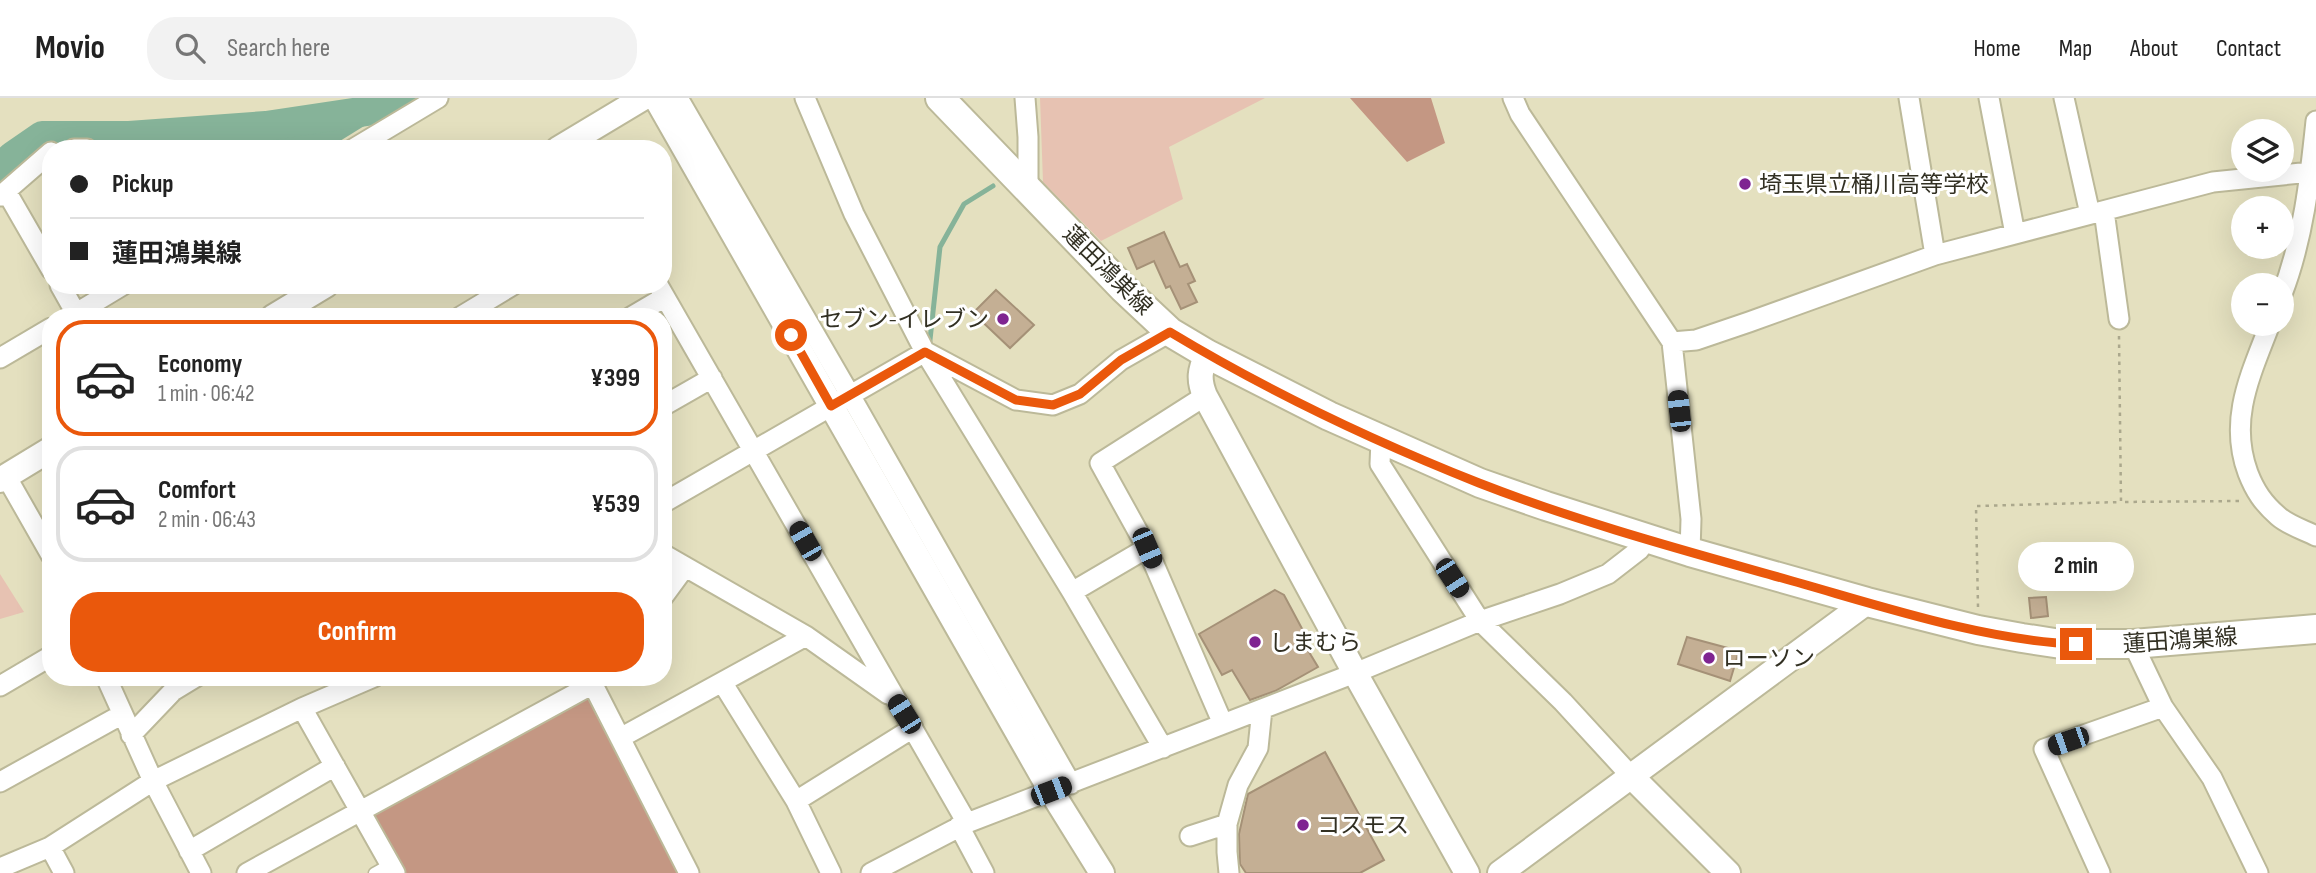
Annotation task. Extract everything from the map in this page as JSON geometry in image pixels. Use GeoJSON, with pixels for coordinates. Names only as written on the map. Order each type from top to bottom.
{"type":"FeatureCollection","features":[{"type":"Feature","properties":{"kind":"main road","name":"蓮田鴻巣線"},"geometry":{"type":"LineString","coordinates":[[940,98],[1123,288],[1170,332],[1207,354],[1381,440],[1480,483],[1690,552],[1978,630],[2061,644],[2133,644],[2316,629]]}},
{"type":"Feature","properties":{"kind":"street"},"geometry":{"type":"LineString","coordinates":[[368,140],[438,98]]}},
{"type":"Feature","properties":{"kind":"street"},"geometry":{"type":"LineString","coordinates":[[578,140],[643,98]]}},
{"type":"Feature","properties":{"kind":"street"},"geometry":{"type":"LineString","coordinates":[[656,98],[841,400]]}},
{"type":"Feature","properties":{"kind":"street"},"geometry":{"type":"LineString","coordinates":[[678,98],[841,400],[1061,788],[1102,873]]}},
{"type":"Feature","properties":{"kind":"street"},"geometry":{"type":"LineString","coordinates":[[805,98],[854,214],[925,352],[1072,592],[1163,748]]}},
{"type":"Feature","properties":{"kind":"street"},"geometry":{"type":"LineString","coordinates":[[1025,98],[1028,189]]}},
{"type":"Feature","properties":{"kind":"street"},"geometry":{"type":"LineString","coordinates":[[1513,98],[1528,125],[1672,342],[1690,508],[1690,552]]}},
{"type":"Feature","properties":{"kind":"street"},"geometry":{"type":"LineString","coordinates":[[1909,98],[1935,255]]}},
{"type":"Feature","properties":{"kind":"street"},"geometry":{"type":"LineString","coordinates":[[1989,98],[2015,234]]}},
{"type":"Feature","properties":{"kind":"street"},"geometry":{"type":"LineString","coordinates":[[2064,98],[2097,213],[2119,319]]}},
{"type":"Feature","properties":{"kind":"street"},"geometry":{"type":"LineString","coordinates":[[2290,273],[2313,173],[2316,121]]}},
{"type":"Feature","properties":{"kind":"street"},"geometry":{"type":"LineString","coordinates":[[42,160],[3,193],[42,255]]}},
{"type":"Feature","properties":{"kind":"street"},"geometry":{"type":"LineString","coordinates":[[1672,342],[1696,340],[1935,255],[2213,182],[2313,173]]}},
{"type":"Feature","properties":{"kind":"street"},"geometry":{"type":"LineString","coordinates":[[86,308],[109,294]]}},
{"type":"Feature","properties":{"kind":"street"},"geometry":{"type":"LineString","coordinates":[[288,308],[311,294]]}},
{"type":"Feature","properties":{"kind":"street"},"geometry":{"type":"LineString","coordinates":[[475,308],[498,294]]}},
{"type":"Feature","properties":{"kind":"street"},"geometry":{"type":"LineString","coordinates":[[641,308],[658,294]]}},
{"type":"Feature","properties":{"kind":"street"},"geometry":{"type":"LineString","coordinates":[[672,310],[913,729],[963,825],[984,873]]}},
{"type":"Feature","properties":{"kind":"street"},"geometry":{"type":"LineString","coordinates":[[925,352],[1016,400],[1053,405],[1080,394],[1121,360],[1170,332]]}},
{"type":"Feature","properties":{"kind":"street"},"geometry":{"type":"LineString","coordinates":[[0,358],[42,333]]}},
{"type":"Feature","properties":{"kind":"street"},"geometry":{"type":"LineString","coordinates":[[2265,336],[2246,387],[2238,429],[2244,460],[2256,493],[2280,517],[2316,536]]}},
{"type":"Feature","properties":{"kind":"street"},"geometry":{"type":"LineString","coordinates":[[672,498],[925,352]]}},
{"type":"Feature","properties":{"kind":"street"},"geometry":{"type":"LineString","coordinates":[[1207,354],[1200,369],[1200,383],[1205,396],[1467,873]]}},
{"type":"Feature","properties":{"kind":"street"},"geometry":{"type":"LineString","coordinates":[[672,402],[712,378]]}},
{"type":"Feature","properties":{"kind":"street"},"geometry":{"type":"LineString","coordinates":[[1205,396],[1100,463],[1147,548],[1223,724]]}},
{"type":"Feature","properties":{"kind":"street"},"geometry":{"type":"LineString","coordinates":[[1381,440],[1380,464],[1480,621],[1563,702],[1717,870]]}},
{"type":"Feature","properties":{"kind":"street"},"geometry":{"type":"LineString","coordinates":[[42,454],[3,478],[42,541]]}},
{"type":"Feature","properties":{"kind":"street"},"geometry":{"type":"LineString","coordinates":[[870,873],[963,825],[1355,673],[1480,621],[1560,594],[1608,574],[1639,550],[1648,538]]}},
{"type":"Feature","properties":{"kind":"street"},"geometry":{"type":"LineString","coordinates":[[1072,592],[1147,548]]}},
{"type":"Feature","properties":{"kind":"street"},"geometry":{"type":"LineString","coordinates":[[672,559],[806,636],[895,699]]}},
{"type":"Feature","properties":{"kind":"street"},"geometry":{"type":"LineString","coordinates":[[672,585],[685,567]]}},
{"type":"Feature","properties":{"kind":"street"},"geometry":{"type":"LineString","coordinates":[[1500,873],[1867,602]]}},
{"type":"Feature","properties":{"kind":"street"},"geometry":{"type":"LineString","coordinates":[[620,738],[806,636]]}},
{"type":"Feature","properties":{"kind":"street"},"geometry":{"type":"LineString","coordinates":[[2133,644],[2163,707],[2211,778],[2258,873]]}},
{"type":"Feature","properties":{"kind":"street"},"geometry":{"type":"LineString","coordinates":[[0,686],[42,661]]}},
{"type":"Feature","properties":{"kind":"street"},"geometry":{"type":"LineString","coordinates":[[722,682],[796,801],[831,873]]}},
{"type":"Feature","properties":{"kind":"street"},"geometry":{"type":"LineString","coordinates":[[110,686],[153,781],[201,873]]}},
{"type":"Feature","properties":{"kind":"street"},"geometry":{"type":"LineString","coordinates":[[131,735],[173,691],[181,686]]}},
{"type":"Feature","properties":{"kind":"street"},"geometry":{"type":"LineString","coordinates":[[0,868],[50,846],[153,781],[353,686]]}},
{"type":"Feature","properties":{"kind":"street"},"geometry":{"type":"LineString","coordinates":[[247,873],[589,686]]}},
{"type":"Feature","properties":{"kind":"street"},"geometry":{"type":"LineString","coordinates":[[598,686],[620,738],[689,873]]}},
{"type":"Feature","properties":{"kind":"street"},"geometry":{"type":"LineString","coordinates":[[2100,873],[2044,749],[2163,707]]}},
{"type":"Feature","properties":{"kind":"street"},"geometry":{"type":"LineString","coordinates":[[302,708],[360,811],[386,870]]}},
{"type":"Feature","properties":{"kind":"street"},"geometry":{"type":"LineString","coordinates":[[1229,873],[1227,824],[1238,785],[1258,748],[1262,709]]}},
{"type":"Feature","properties":{"kind":"street"},"geometry":{"type":"LineString","coordinates":[[0,782],[121,715]]}},
{"type":"Feature","properties":{"kind":"street"},"geometry":{"type":"LineString","coordinates":[[796,801],[913,729]]}},
{"type":"Feature","properties":{"kind":"street"},"geometry":{"type":"LineString","coordinates":[[189,851],[335,766]]}},
{"type":"Feature","properties":{"kind":"street"},"geometry":{"type":"LineString","coordinates":[[1190,836],[1227,824]]}},
{"type":"Feature","properties":{"kind":"street"},"geometry":{"type":"LineString","coordinates":[[50,846],[64,873]]}},
{"type":"Feature","properties":{"kind":"path"},"geometry":{"type":"LineString","coordinates":[[2119,319],[2121,502]]}},
{"type":"Feature","properties":{"kind":"path"},"geometry":{"type":"LineString","coordinates":[[1978,630],[1976,506],[2264,501]]}},
{"type":"Feature","properties":{"kind":"shaded area"},"geometry":{"type":"Polygon","coordinates":[[[1040,98],[1265,98],[1169,147],[1183,199],[1101,241],[1043,182],[1040,98]]]}},
{"type":"Feature","properties":{"kind":"shaded area"},"geometry":{"type":"Polygon","coordinates":[[[1350,98],[1431,98],[1445,143],[1407,162],[1350,98]]]}},
{"type":"Feature","properties":{"kind":"shaded area"},"geometry":{"type":"Polygon","coordinates":[[[369,123],[342,140],[169,140],[369,123]]]}},
{"type":"Feature","properties":{"kind":"shaded area"},"geometry":{"type":"Polygon","coordinates":[[[0,574],[24,612],[0,619],[0,574]]]}},
{"type":"Feature","properties":{"kind":"shaded area"},"geometry":{"type":"Polygon","coordinates":[[[589,686],[594,686],[689,873],[395,873],[360,811],[589,686]]]}},
{"type":"Feature","properties":{"kind":"building"},"geometry":{"type":"Polygon","coordinates":[[[1164,232],[1180,267],[1187,264],[1195,281],[1188,284],[1197,302],[1181,309],[1170,286],[1166,288],[1154,261],[1137,269],[1128,248],[1164,232]]]}},
{"type":"Feature","properties":{"kind":"building","name":"セブン-イレブン"},"geometry":{"type":"Polygon","coordinates":[[[996,290],[1034,325],[1010,348],[973,313],[996,290]]]}},
{"type":"Feature","properties":{"kind":"building","name":"しまむら"},"geometry":{"type":"Polygon","coordinates":[[[1275,590],[1284,595],[1307,638],[1306,647],[1318,667],[1275,691],[1250,700],[1232,670],[1222,675],[1199,634],[1275,590]]]}},
{"type":"Feature","properties":{"kind":"building"},"geometry":{"type":"Polygon","coordinates":[[[2046,597],[2048,616],[2031,618],[2029,598],[2046,597]]]}},
{"type":"Feature","properties":{"kind":"building","name":"ローソン"},"geometry":{"type":"Polygon","coordinates":[[[1687,637],[1739,651],[1730,681],[1678,664],[1687,637]]]}},
{"type":"Feature","properties":{"kind":"building","name":"コスモス"},"geometry":{"type":"Polygon","coordinates":[[[1325,752],[1384,860],[1360,873],[1246,873],[1240,864],[1239,834],[1248,794],[1325,752]]]}},
{"type":"Feature","properties":{"kind":"waterway"},"geometry":{"type":"LineString","coordinates":[[0,168],[42,136],[129,136],[266,126],[394,107],[408,98]]}},
{"type":"Feature","properties":{"kind":"waterway"},"geometry":{"type":"LineString","coordinates":[[929,349],[940,247],[964,204],[993,186]]}},
{"type":"Feature","properties":{"kind":"place","name":"埼玉県立桶川高等学校"},"geometry":{"type":"Point","coordinates":[1745,184]}},
{"type":"Feature","properties":{"kind":"place","name":"セブン-イレブン"},"geometry":{"type":"Point","coordinates":[1003,319]}},
{"type":"Feature","properties":{"kind":"place","name":"しまむら"},"geometry":{"type":"Point","coordinates":[1255,642]}},
{"type":"Feature","properties":{"kind":"place","name":"ローソン"},"geometry":{"type":"Point","coordinates":[1709,658]}},
{"type":"Feature","properties":{"kind":"place","name":"コスモス"},"geometry":{"type":"Point","coordinates":[1303,825]}},
{"type":"Feature","properties":{"kind":"route"},"geometry":{"type":"LineString","coordinates":[[791,335],[831,406],[925,352],[1016,400],[1053,405],[1080,394],[1121,360],[1170,332],[1207,354],[1346,425],[1480,483],[1546,506],[1690,552],[1867,602],[1978,630],[2061,644],[2076,644]]}}]}
